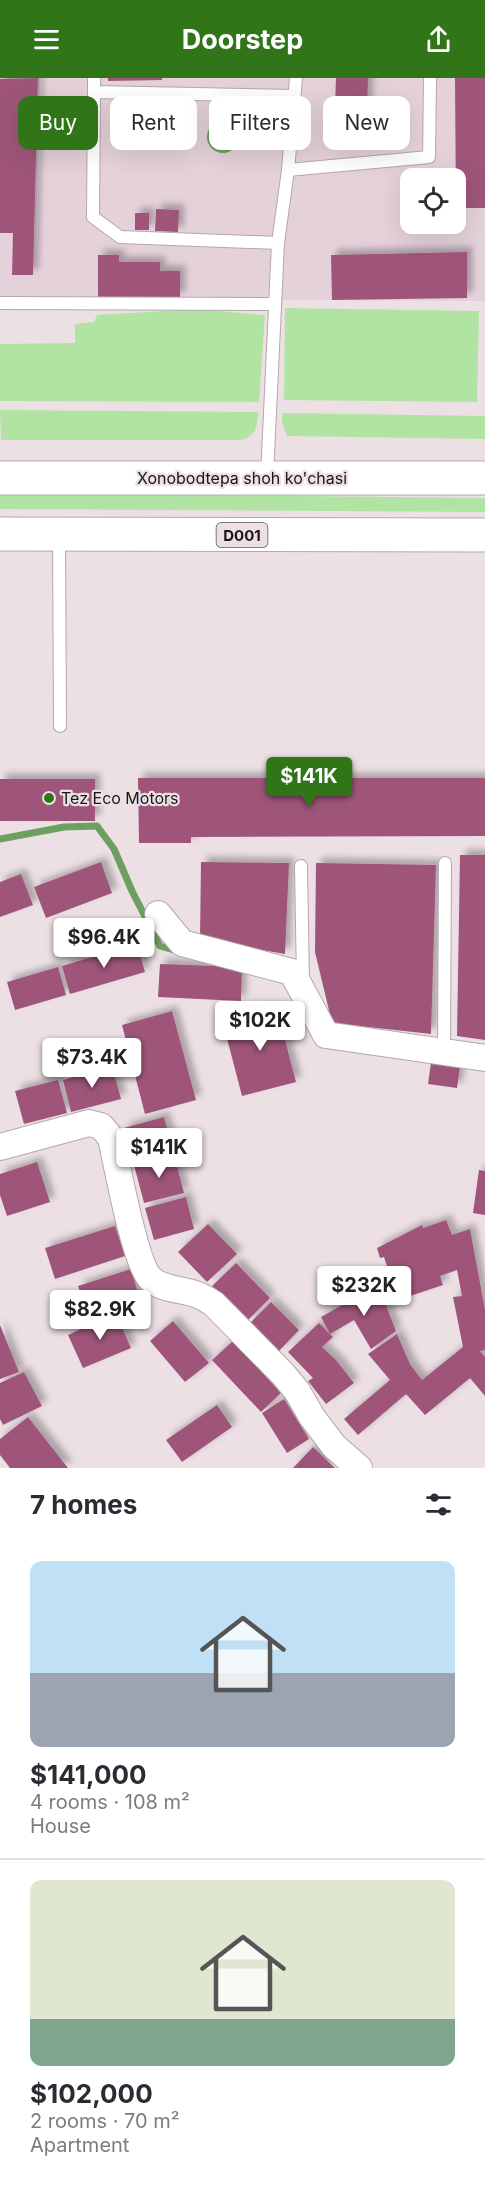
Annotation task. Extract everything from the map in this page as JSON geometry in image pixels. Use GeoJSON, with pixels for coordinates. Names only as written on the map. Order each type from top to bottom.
{"type":"FeatureCollection","features":[{"type":"Feature","properties":{"kind":"highway","name":"Xonobodtepa shoh ko'chasi"},"geometry":{"type":"LineString","coordinates":[[0,478],[485,478]]}},
{"type":"Feature","properties":{"kind":"highway","name":"D001"},"geometry":{"type":"LineString","coordinates":[[0,534],[485,535]]}},
{"type":"Feature","properties":{"kind":"street"},"geometry":{"type":"LineString","coordinates":[[158,914],[182,943],[292,972],[326,1035],[485,1058]]}},
{"type":"Feature","properties":{"kind":"street"},"geometry":{"type":"LineString","coordinates":[[0,1147],[89,1124],[101,1126],[111,1138],[132,1233],[145,1272],[151,1280],[201,1295],[214,1304],[282,1373],[334,1446],[359,1468]]}},
{"type":"Feature","properties":{"kind":"lane"},"geometry":{"type":"LineString","coordinates":[[94,78],[93,217],[120,237],[278,243]]}},
{"type":"Feature","properties":{"kind":"lane"},"geometry":{"type":"LineString","coordinates":[[94,92],[294,96],[296,78]]}},
{"type":"Feature","properties":{"kind":"lane"},"geometry":{"type":"LineString","coordinates":[[288,170],[429,157],[430,78]]}},
{"type":"Feature","properties":{"kind":"lane"},"geometry":{"type":"LineString","coordinates":[[267,478],[278,243],[290,150]]}},
{"type":"Feature","properties":{"kind":"lane"},"geometry":{"type":"LineString","coordinates":[[0,303],[275,304]]}},
{"type":"Feature","properties":{"kind":"lane"},"geometry":{"type":"LineString","coordinates":[[59,534],[60,726]]}},
{"type":"Feature","properties":{"kind":"lane"},"geometry":{"type":"LineString","coordinates":[[444,1052],[445,863]]}},
{"type":"Feature","properties":{"kind":"lane"},"geometry":{"type":"LineString","coordinates":[[301,866],[304,993]]}},
{"type":"Feature","properties":{"kind":"shaded area"},"geometry":{"type":"Polygon","coordinates":[[[0,78],[40,78],[40,96],[18,96],[18,150],[38,150],[35,287],[40,150],[98,150],[98,96],[42,96],[43,78],[485,78],[485,301],[0,298],[0,78]]]}},
{"type":"Feature","properties":{"kind":"shaded area"},"geometry":{"type":"Polygon","coordinates":[[[214,150],[232,150],[223,153],[214,150]]]}},
{"type":"Feature","properties":{"kind":"shaded area"},"geometry":{"type":"Polygon","coordinates":[[[285,308],[479,311],[477,402],[284,400],[285,308]]]}},
{"type":"Feature","properties":{"kind":"shaded area"},"geometry":{"type":"Polygon","coordinates":[[[197,309],[265,315],[259,402],[0,401],[0,344],[75,343],[75,324],[94,322],[97,315],[197,309]]]}},
{"type":"Feature","properties":{"kind":"shaded area"},"geometry":{"type":"Polygon","coordinates":[[[0,410],[258,412],[255,430],[245,439],[240,440],[1,440],[0,410]]]}},
{"type":"Feature","properties":{"kind":"shaded area"},"geometry":{"type":"Polygon","coordinates":[[[282,413],[485,416],[485,439],[287,436],[282,423],[282,413]]]}},
{"type":"Feature","properties":{"kind":"shaded area"},"geometry":{"type":"Polygon","coordinates":[[[0,493],[485,498],[485,512],[0,509],[0,493]]]}},
{"type":"Feature","properties":{"kind":"building"},"geometry":{"type":"Polygon","coordinates":[[[38,78],[38,96],[18,96],[18,150],[36,150],[33,275],[12,275],[13,233],[0,233],[0,79],[38,78]]]}},
{"type":"Feature","properties":{"kind":"building"},"geometry":{"type":"Polygon","coordinates":[[[108,78],[162,78],[162,80],[108,81],[108,78]]]}},
{"type":"Feature","properties":{"kind":"building"},"geometry":{"type":"Polygon","coordinates":[[[336,78],[368,78],[367,96],[335,96],[336,78]]]}},
{"type":"Feature","properties":{"kind":"building"},"geometry":{"type":"Polygon","coordinates":[[[455,78],[485,78],[485,208],[466,208],[466,168],[456,168],[455,78]]]}},
{"type":"Feature","properties":{"kind":"building"},"geometry":{"type":"Polygon","coordinates":[[[156,209],[179,210],[178,232],[155,231],[156,209]]]}},
{"type":"Feature","properties":{"kind":"building"},"geometry":{"type":"Polygon","coordinates":[[[135,213],[149,213],[149,230],[135,230],[135,213]]]}},
{"type":"Feature","properties":{"kind":"building"},"geometry":{"type":"Polygon","coordinates":[[[467,252],[467,298],[332,300],[331,255],[467,252]]]}},
{"type":"Feature","properties":{"kind":"building"},"geometry":{"type":"Polygon","coordinates":[[[98,255],[119,255],[119,262],[160,262],[160,271],[180,271],[180,297],[98,297],[98,255]]]}},
{"type":"Feature","properties":{"kind":"building"},"geometry":{"type":"Polygon","coordinates":[[[138,778],[485,778],[485,836],[191,837],[191,843],[139,843],[138,778]]]}},
{"type":"Feature","properties":{"kind":"building"},"geometry":{"type":"Polygon","coordinates":[[[0,779],[95,779],[95,821],[0,821],[0,779]]]}},
{"type":"Feature","properties":{"kind":"building"},"geometry":{"type":"Polygon","coordinates":[[[460,855],[485,855],[485,1040],[457,1036],[460,855]]]}},
{"type":"Feature","properties":{"kind":"building"},"geometry":{"type":"Polygon","coordinates":[[[101,862],[112,893],[46,918],[34,887],[101,862]]]}},
{"type":"Feature","properties":{"kind":"building"},"geometry":{"type":"Polygon","coordinates":[[[201,862],[289,863],[285,954],[200,939],[201,862]]]}},
{"type":"Feature","properties":{"kind":"building"},"geometry":{"type":"Polygon","coordinates":[[[316,863],[436,865],[431,1034],[332,1023],[315,952],[316,863]]]}},
{"type":"Feature","properties":{"kind":"building"},"geometry":{"type":"Polygon","coordinates":[[[21,874],[33,905],[0,917],[0,882],[21,874]]]}},
{"type":"Feature","properties":{"kind":"building"},"geometry":{"type":"Polygon","coordinates":[[[137,944],[145,972],[70,994],[62,966],[137,944]]]}},
{"type":"Feature","properties":{"kind":"building"},"geometry":{"type":"Polygon","coordinates":[[[160,964],[242,967],[241,1001],[158,997],[160,964]]]}},
{"type":"Feature","properties":{"kind":"building"},"geometry":{"type":"Polygon","coordinates":[[[58,967],[66,995],[15,1010],[7,982],[58,967]]]}},
{"type":"Feature","properties":{"kind":"building"},"geometry":{"type":"Polygon","coordinates":[[[277,1009],[296,1082],[242,1096],[223,1023],[277,1009]]]}},
{"type":"Feature","properties":{"kind":"building"},"geometry":{"type":"Polygon","coordinates":[[[172,1011],[196,1100],[145,1114],[122,1025],[172,1011]]]}},
{"type":"Feature","properties":{"kind":"building"},"geometry":{"type":"Polygon","coordinates":[[[431,1063],[460,1067],[457,1088],[428,1084],[431,1063]]]}},
{"type":"Feature","properties":{"kind":"building"},"geometry":{"type":"Polygon","coordinates":[[[112,1066],[121,1099],[71,1112],[63,1080],[112,1066]]]}},
{"type":"Feature","properties":{"kind":"building"},"geometry":{"type":"Polygon","coordinates":[[[58,1080],[67,1113],[24,1124],[15,1091],[58,1080]]]}},
{"type":"Feature","properties":{"kind":"building"},"geometry":{"type":"Polygon","coordinates":[[[164,1117],[173,1150],[133,1161],[124,1128],[164,1117]]]}},
{"type":"Feature","properties":{"kind":"building"},"geometry":{"type":"Polygon","coordinates":[[[174,1155],[184,1193],[144,1203],[134,1165],[174,1155]]]}},
{"type":"Feature","properties":{"kind":"building"},"geometry":{"type":"Polygon","coordinates":[[[37,1162],[50,1202],[7,1216],[0,1195],[0,1174],[37,1162]]]}},
{"type":"Feature","properties":{"kind":"building"},"geometry":{"type":"Polygon","coordinates":[[[479,1170],[485,1171],[485,1215],[473,1213],[479,1170]]]}},
{"type":"Feature","properties":{"kind":"building"},"geometry":{"type":"Polygon","coordinates":[[[186,1197],[194,1229],[154,1240],[145,1208],[186,1197]]]}},
{"type":"Feature","properties":{"kind":"building"},"geometry":{"type":"Polygon","coordinates":[[[446,1220],[452,1235],[470,1229],[485,1310],[485,1350],[480,1351],[485,1357],[485,1396],[470,1378],[425,1415],[406,1394],[358,1435],[344,1419],[390,1380],[368,1354],[397,1334],[410,1364],[422,1380],[463,1347],[453,1297],[462,1296],[457,1270],[440,1276],[443,1285],[398,1300],[384,1257],[380,1258],[377,1248],[422,1225],[423,1228],[446,1220]]]}},
{"type":"Feature","properties":{"kind":"building"},"geometry":{"type":"Polygon","coordinates":[[[208,1224],[237,1254],[207,1282],[178,1252],[208,1224]]]}},
{"type":"Feature","properties":{"kind":"building"},"geometry":{"type":"Polygon","coordinates":[[[115,1226],[125,1256],[55,1279],[45,1248],[115,1226]]]}},
{"type":"Feature","properties":{"kind":"building"},"geometry":{"type":"Polygon","coordinates":[[[236,1263],[270,1298],[247,1321],[212,1286],[236,1263]]]}},
{"type":"Feature","properties":{"kind":"building"},"geometry":{"type":"Polygon","coordinates":[[[131,1269],[140,1300],[89,1317],[78,1286],[131,1269]]]}},
{"type":"Feature","properties":{"kind":"building"},"geometry":{"type":"Polygon","coordinates":[[[378,1285],[396,1331],[371,1349],[354,1320],[330,1334],[321,1317],[378,1285]]]}},
{"type":"Feature","properties":{"kind":"building"},"geometry":{"type":"Polygon","coordinates":[[[271,1302],[299,1330],[278,1352],[249,1324],[271,1302]]]}},
{"type":"Feature","properties":{"kind":"building"},"geometry":{"type":"Polygon","coordinates":[[[116,1314],[131,1348],[83,1368],[68,1335],[116,1314]]]}},
{"type":"Feature","properties":{"kind":"building"},"geometry":{"type":"Polygon","coordinates":[[[173,1321],[209,1363],[185,1382],[150,1341],[173,1321]]]}},
{"type":"Feature","properties":{"kind":"building"},"geometry":{"type":"Polygon","coordinates":[[[319,1323],[333,1337],[322,1347],[336,1360],[354,1383],[326,1404],[308,1381],[313,1378],[288,1352],[319,1323]]]}},
{"type":"Feature","properties":{"kind":"building"},"geometry":{"type":"Polygon","coordinates":[[[0,1325],[19,1372],[0,1379],[0,1325]]]}},
{"type":"Feature","properties":{"kind":"building"},"geometry":{"type":"Polygon","coordinates":[[[233,1341],[281,1393],[261,1412],[212,1360],[233,1341]]]}},
{"type":"Feature","properties":{"kind":"building"},"geometry":{"type":"Polygon","coordinates":[[[24,1372],[42,1406],[3,1425],[0,1419],[0,1383],[24,1372]]]}},
{"type":"Feature","properties":{"kind":"building"},"geometry":{"type":"Polygon","coordinates":[[[284,1399],[309,1439],[287,1453],[262,1413],[284,1399]]]}},
{"type":"Feature","properties":{"kind":"building"},"geometry":{"type":"Polygon","coordinates":[[[217,1405],[232,1427],[182,1462],[166,1440],[217,1405]]]}},
{"type":"Feature","properties":{"kind":"building"},"geometry":{"type":"Polygon","coordinates":[[[28,1417],[68,1468],[10,1468],[0,1455],[0,1439],[28,1417]]]}},
{"type":"Feature","properties":{"kind":"building"},"geometry":{"type":"Polygon","coordinates":[[[313,1447],[335,1468],[293,1468],[313,1447]]]}},
{"type":"Feature","properties":{"kind":"waterway"},"geometry":{"type":"LineString","coordinates":[[0,839],[64,827],[97,826],[114,849],[160,946],[177,951]]}},
{"type":"Feature","properties":{"kind":"place","name":"Tez Eco Motors"},"geometry":{"type":"Point","coordinates":[49,798]}}]}
